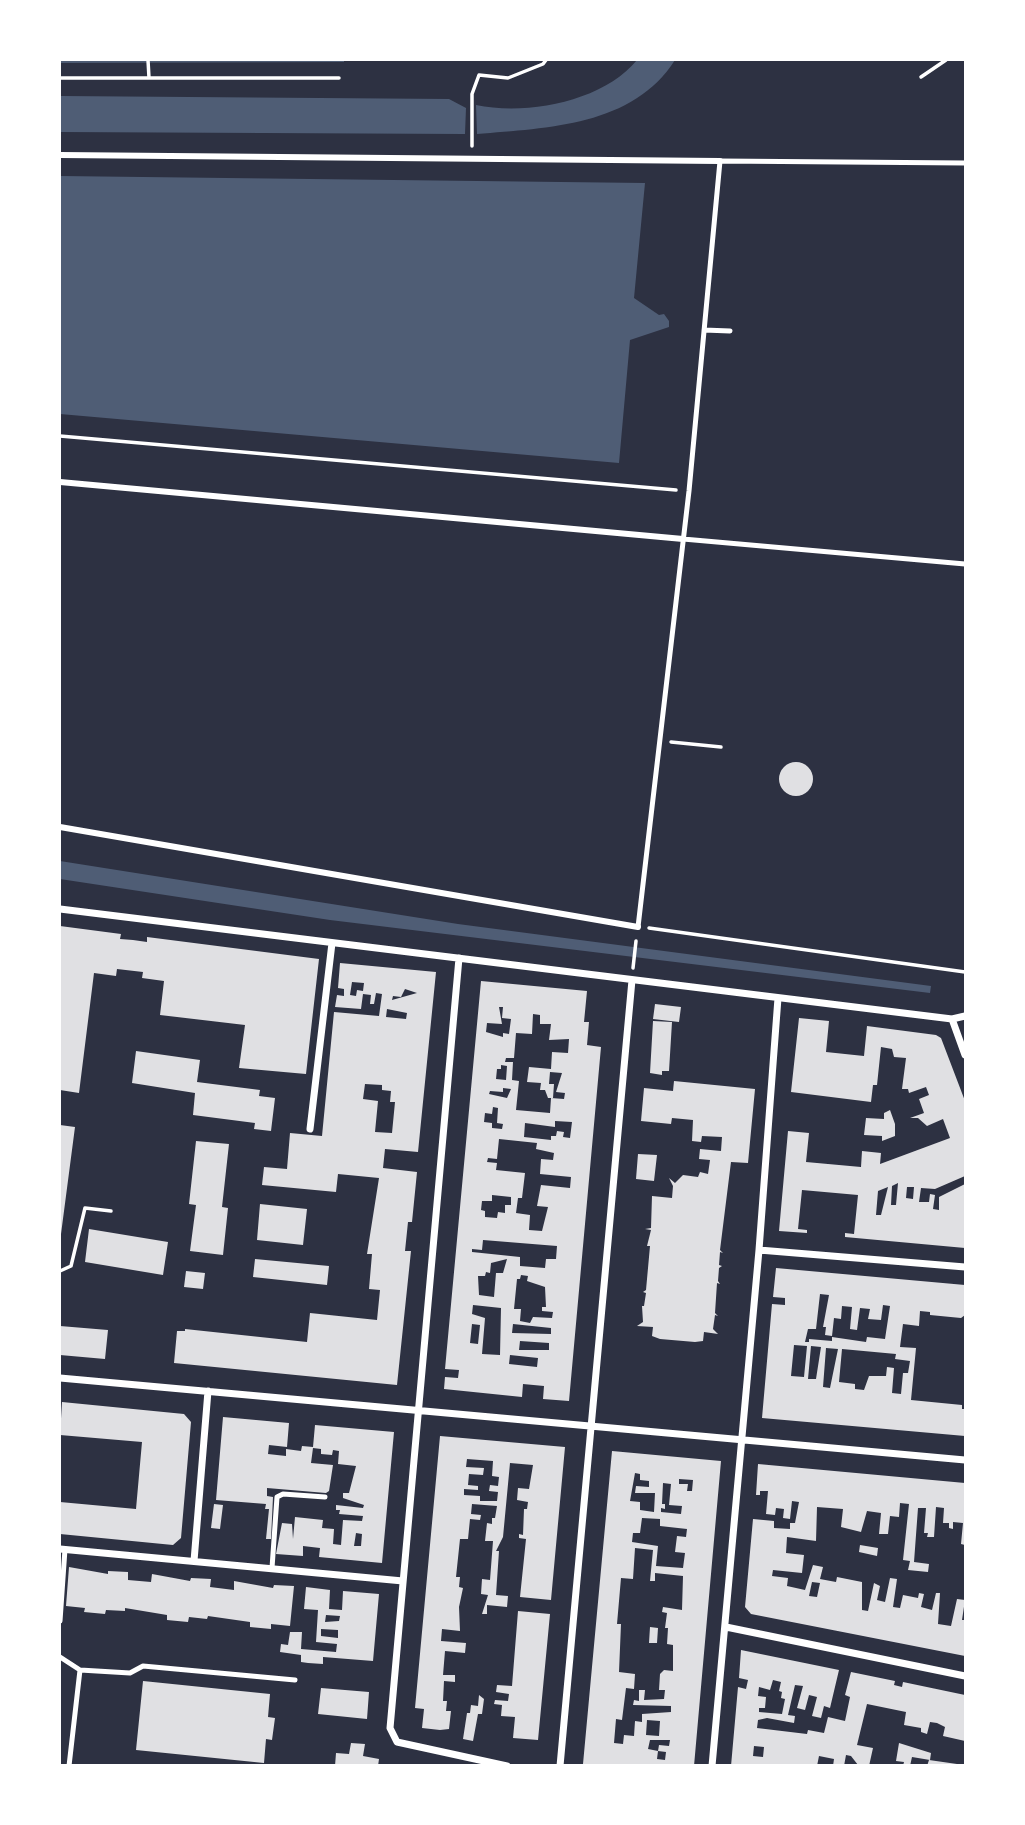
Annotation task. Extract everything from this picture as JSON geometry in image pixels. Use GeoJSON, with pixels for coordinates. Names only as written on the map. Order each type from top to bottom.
{"type":"FeatureCollection","features":[{"type":"Feature","properties":{"kind":"street"},"geometry":{"type":"LineString","coordinates":[[60,155],[720,161]]}},
{"type":"Feature","properties":{"kind":"street"},"geometry":{"type":"LineString","coordinates":[[60,482],[683,539]]}},
{"type":"Feature","properties":{"kind":"street"},"geometry":{"type":"LineString","coordinates":[[60,827],[638,927]]}},
{"type":"Feature","properties":{"kind":"street"},"geometry":{"type":"LineString","coordinates":[[60,909],[952,1019],[965,1016]]}},
{"type":"Feature","properties":{"kind":"street"},"geometry":{"type":"LineString","coordinates":[[310,1129],[332,943]]}},
{"type":"Feature","properties":{"kind":"street"},"geometry":{"type":"LineString","coordinates":[[459,958],[390,1728],[397,1742],[467,1761],[507,1766]]}},
{"type":"Feature","properties":{"kind":"street"},"geometry":{"type":"LineString","coordinates":[[560,1766],[632,979]]}},
{"type":"Feature","properties":{"kind":"street"},"geometry":{"type":"LineString","coordinates":[[712,1766],[759,1250],[778,998]]}},
{"type":"Feature","properties":{"kind":"street"},"geometry":{"type":"LineString","coordinates":[[952,1019],[965,1055]]}},
{"type":"Feature","properties":{"kind":"street"},"geometry":{"type":"LineString","coordinates":[[759,1250],[965,1267]]}},
{"type":"Feature","properties":{"kind":"street"},"geometry":{"type":"LineString","coordinates":[[60,1378],[965,1460]]}},
{"type":"Feature","properties":{"kind":"street"},"geometry":{"type":"LineString","coordinates":[[194,1561],[208,1391]]}},
{"type":"Feature","properties":{"kind":"street"},"geometry":{"type":"LineString","coordinates":[[62,1549],[404,1581]]}},
{"type":"Feature","properties":{"kind":"street"},"geometry":{"type":"LineString","coordinates":[[726,1627],[965,1676]]}},
{"type":"Feature","properties":{"kind":"lane"},"geometry":{"type":"LineString","coordinates":[[638,927],[683,539],[720,161],[965,163]]}},
{"type":"Feature","properties":{"kind":"lane"},"geometry":{"type":"LineString","coordinates":[[704,330],[730,331]]}},
{"type":"Feature","properties":{"kind":"lane"},"geometry":{"type":"LineString","coordinates":[[683,539],[965,564]]}},
{"type":"Feature","properties":{"kind":"lane"},"geometry":{"type":"LineString","coordinates":[[272,1568],[277,1497],[283,1494],[325,1497]]}},
{"type":"Feature","properties":{"kind":"lane"},"geometry":{"type":"LineString","coordinates":[[60,1620],[62,1549]]}},
{"type":"Feature","properties":{"kind":"lane"},"geometry":{"type":"LineString","coordinates":[[60,1657],[80,1670],[130,1674],[142,1666],[295,1680]]}},
{"type":"Feature","properties":{"kind":"lane"},"geometry":{"type":"LineString","coordinates":[[69,1766],[80,1670]]}},
{"type":"Feature","properties":{"kind":"path"},"geometry":{"type":"LineString","coordinates":[[148,60],[149,78]]}},
{"type":"Feature","properties":{"kind":"path"},"geometry":{"type":"LineString","coordinates":[[471,157],[472,94],[480,75],[508,78],[543,64],[546,60]]}},
{"type":"Feature","properties":{"kind":"path"},"geometry":{"type":"LineString","coordinates":[[921,77],[946,60]]}},
{"type":"Feature","properties":{"kind":"path"},"geometry":{"type":"LineString","coordinates":[[60,78],[339,78]]}},
{"type":"Feature","properties":{"kind":"path"},"geometry":{"type":"LineString","coordinates":[[60,436],[688,491]]}},
{"type":"Feature","properties":{"kind":"path"},"geometry":{"type":"LineString","coordinates":[[659,741],[721,747]]}},
{"type":"Feature","properties":{"kind":"path"},"geometry":{"type":"LineString","coordinates":[[638,927],[965,972]]}},
{"type":"Feature","properties":{"kind":"path"},"geometry":{"type":"LineString","coordinates":[[634,962],[635,949]]}},
{"type":"Feature","properties":{"kind":"path"},"geometry":{"type":"LineString","coordinates":[[60,1271],[71,1266],[85,1208],[111,1211]]}},
{"type":"Feature","properties":{"kind":"water"},"geometry":{"type":"Polygon","coordinates":[[[60,60],[344,60],[344,62],[60,63],[60,60]]]}},
{"type":"Feature","properties":{"kind":"water"},"geometry":{"type":"Polygon","coordinates":[[[637,60],[675,60],[657,82],[636,99],[613,111],[560,125],[477,134],[476,105],[518,108],[563,102],[605,86],[637,60]]]}},
{"type":"Feature","properties":{"kind":"water"},"geometry":{"type":"Polygon","coordinates":[[[60,96],[449,99],[466,108],[465,134],[60,132],[60,96]]]}},
{"type":"Feature","properties":{"kind":"water"},"geometry":{"type":"Polygon","coordinates":[[[60,176],[645,183],[634,298],[659,315],[664,314],[669,321],[669,327],[630,340],[619,463],[60,414],[60,176]]]}},
{"type":"Feature","properties":{"kind":"water"},"geometry":{"type":"Polygon","coordinates":[[[60,861],[458,924],[931,986],[930,993],[330,920],[60,879],[60,861]]]}},
{"type":"Feature","properties":{"kind":"building"},"geometry":{"type":"Polygon","coordinates":[[[796,762],[808,767],[813,779],[808,791],[796,796],[784,791],[779,779],[784,767],[796,762]]]}},
{"type":"Feature","properties":{"kind":"building"},"geometry":{"type":"Polygon","coordinates":[[[60,926],[121,934],[120,939],[147,942],[147,937],[319,959],[306,1074],[239,1068],[245,1025],[160,1015],[164,981],[142,978],[143,972],[117,969],[116,976],[94,973],[79,1093],[60,1090],[60,926]]]}},
{"type":"Feature","properties":{"kind":"building"},"geometry":{"type":"Polygon","coordinates":[[[340,963],[436,972],[418,1152],[385,1149],[383,1168],[417,1172],[412,1222],[408,1222],[405,1251],[411,1251],[397,1385],[174,1363],[177,1331],[185,1329],[307,1342],[310,1313],[377,1320],[380,1290],[369,1289],[372,1254],[367,1254],[379,1178],[338,1174],[336,1192],[262,1185],[264,1167],[287,1169],[290,1133],[322,1136],[334,1012],[379,1016],[382,994],[376,993],[374,1004],[370,1004],[371,995],[363,994],[361,1009],[335,1007],[337,995],[344,996],[344,989],[338,988],[340,963]],[[352,982],[350,995],[356,996],[357,990],[363,991],[364,983],[352,982]],[[405,989],[401,997],[393,996],[392,1000],[417,993],[405,989]],[[387,1009],[386,1017],[406,1019],[407,1013],[387,1009]],[[365,1084],[363,1099],[378,1101],[375,1132],[392,1133],[395,1102],[390,1102],[391,1091],[382,1090],[382,1085],[365,1084]]]}},
{"type":"Feature","properties":{"kind":"building"},"geometry":{"type":"Polygon","coordinates":[[[481,981],[587,991],[584,1022],[589,1022],[587,1045],[601,1047],[569,1401],[543,1399],[544,1386],[523,1384],[522,1397],[444,1389],[445,1377],[458,1378],[459,1370],[445,1369],[481,981]],[[499,1007],[502,1024],[487,1023],[486,1032],[503,1037],[503,1033],[509,1034],[511,1019],[502,1018],[503,1007],[499,1007]],[[533,1014],[532,1034],[516,1033],[514,1058],[506,1058],[505,1062],[513,1062],[512,1080],[519,1081],[516,1110],[550,1113],[551,1098],[548,1098],[545,1090],[540,1090],[541,1083],[527,1082],[529,1067],[551,1069],[552,1052],[568,1053],[569,1039],[549,1040],[551,1024],[540,1024],[540,1015],[533,1014]],[[501,1065],[501,1069],[497,1069],[496,1079],[506,1080],[507,1066],[501,1065]],[[550,1072],[549,1084],[554,1084],[553,1098],[564,1099],[565,1093],[556,1092],[562,1073],[550,1072]],[[503,1088],[503,1092],[490,1091],[489,1094],[507,1098],[511,1089],[503,1088]],[[493,1107],[492,1114],[485,1113],[484,1122],[492,1123],[492,1128],[502,1129],[503,1124],[497,1123],[498,1108],[493,1107]],[[555,1121],[555,1127],[525,1123],[524,1137],[551,1140],[551,1136],[556,1136],[557,1131],[564,1132],[563,1137],[570,1138],[572,1122],[555,1121]],[[499,1139],[497,1159],[488,1158],[487,1162],[497,1163],[496,1170],[525,1173],[522,1198],[518,1198],[516,1213],[530,1215],[529,1230],[542,1231],[548,1207],[537,1206],[541,1185],[570,1188],[571,1177],[540,1174],[541,1159],[553,1160],[554,1153],[536,1149],[537,1143],[499,1139]],[[492,1195],[492,1201],[482,1201],[481,1210],[485,1211],[485,1217],[497,1218],[498,1212],[505,1213],[505,1205],[511,1205],[511,1197],[492,1195]],[[483,1240],[482,1250],[472,1249],[472,1252],[520,1257],[520,1266],[545,1268],[546,1259],[556,1259],[557,1246],[483,1240]],[[507,1259],[491,1263],[490,1273],[486,1272],[485,1276],[478,1276],[479,1295],[494,1297],[496,1273],[503,1273],[507,1259]],[[521,1275],[520,1279],[517,1279],[514,1309],[521,1309],[520,1321],[530,1323],[533,1317],[552,1318],[553,1312],[542,1311],[542,1307],[546,1307],[545,1287],[527,1281],[528,1276],[521,1275]],[[473,1305],[472,1314],[485,1318],[482,1354],[500,1355],[501,1308],[473,1305]],[[472,1324],[470,1343],[478,1344],[480,1325],[472,1324]],[[513,1324],[512,1333],[551,1334],[551,1328],[513,1324]],[[520,1341],[519,1350],[549,1350],[549,1343],[520,1341]],[[510,1355],[509,1364],[537,1367],[538,1358],[510,1355]]]}},
{"type":"Feature","properties":{"kind":"building"},"geometry":{"type":"Polygon","coordinates":[[[655,1004],[681,1007],[679,1022],[653,1019],[655,1004]]]}},
{"type":"Feature","properties":{"kind":"building"},"geometry":{"type":"Polygon","coordinates":[[[799,1018],[829,1021],[826,1052],[864,1056],[867,1026],[936,1035],[941,1038],[965,1101],[965,1176],[935,1189],[921,1188],[919,1202],[929,1202],[930,1194],[935,1195],[933,1209],[939,1210],[939,1197],[965,1184],[965,1248],[845,1237],[845,1233],[854,1234],[858,1195],[802,1190],[798,1229],[807,1230],[807,1233],[779,1231],[788,1131],[809,1133],[806,1162],[861,1167],[862,1151],[881,1153],[880,1164],[950,1138],[943,1119],[927,1126],[918,1118],[910,1118],[924,1113],[919,1099],[929,1095],[926,1087],[909,1093],[908,1089],[902,1089],[906,1058],[894,1057],[892,1049],[881,1047],[877,1085],[873,1085],[871,1102],[791,1092],[799,1018]],[[898,1183],[892,1186],[891,1205],[896,1205],[898,1183]],[[888,1187],[878,1191],[876,1215],[881,1215],[888,1187]],[[907,1187],[906,1198],[913,1199],[914,1187],[907,1187]]]}},
{"type":"Feature","properties":{"kind":"building"},"geometry":{"type":"Polygon","coordinates":[[[653,1021],[672,1022],[669,1071],[662,1071],[662,1075],[650,1073],[653,1021]]]}},
{"type":"Feature","properties":{"kind":"building"},"geometry":{"type":"Polygon","coordinates":[[[136,1051],[200,1060],[197,1082],[260,1090],[259,1096],[275,1098],[271,1131],[254,1129],[255,1123],[193,1115],[195,1093],[132,1083],[136,1051]]]}},
{"type":"Feature","properties":{"kind":"building"},"geometry":{"type":"Polygon","coordinates":[[[674,1081],[755,1089],[748,1163],[731,1162],[720,1250],[723,1253],[720,1252],[720,1284],[717,1283],[715,1313],[718,1316],[715,1315],[713,1329],[718,1334],[704,1332],[703,1341],[695,1342],[660,1339],[652,1336],[653,1327],[637,1326],[643,1322],[642,1306],[646,1293],[643,1292],[646,1290],[650,1246],[647,1246],[651,1230],[645,1229],[651,1228],[652,1196],[672,1198],[673,1186],[669,1178],[675,1183],[683,1175],[698,1177],[700,1172],[708,1174],[710,1160],[699,1159],[700,1149],[721,1151],[722,1137],[702,1136],[701,1142],[692,1141],[693,1120],[672,1118],[671,1124],[641,1121],[644,1088],[673,1091],[674,1081]]]}},
{"type":"Feature","properties":{"kind":"building"},"geometry":{"type":"Polygon","coordinates":[[[890,1110],[895,1124],[895,1136],[882,1141],[882,1136],[864,1135],[866,1118],[884,1119],[884,1113],[890,1110]]]}},
{"type":"Feature","properties":{"kind":"building"},"geometry":{"type":"Polygon","coordinates":[[[60,1125],[75,1127],[61,1234],[60,1234],[60,1125]]]}},
{"type":"Feature","properties":{"kind":"building"},"geometry":{"type":"Polygon","coordinates":[[[196,1141],[229,1144],[222,1207],[228,1208],[223,1255],[190,1251],[196,1205],[189,1204],[196,1141]]]}},
{"type":"Feature","properties":{"kind":"building"},"geometry":{"type":"Polygon","coordinates":[[[638,1154],[657,1155],[654,1181],[636,1179],[638,1154]]]}},
{"type":"Feature","properties":{"kind":"building"},"geometry":{"type":"Polygon","coordinates":[[[260,1204],[307,1209],[303,1245],[257,1240],[260,1204]]]}},
{"type":"Feature","properties":{"kind":"building"},"geometry":{"type":"Polygon","coordinates":[[[89,1229],[168,1242],[163,1275],[85,1262],[89,1229]]]}},
{"type":"Feature","properties":{"kind":"building"},"geometry":{"type":"Polygon","coordinates":[[[255,1259],[329,1266],[327,1285],[253,1277],[255,1259]]]}},
{"type":"Feature","properties":{"kind":"building"},"geometry":{"type":"Polygon","coordinates":[[[776,1268],[965,1285],[965,1315],[961,1318],[930,1315],[930,1312],[920,1311],[919,1326],[903,1324],[900,1347],[916,1348],[911,1400],[962,1405],[962,1409],[965,1409],[965,1436],[762,1418],[772,1304],[785,1305],[785,1298],[773,1297],[776,1268]],[[820,1294],[816,1329],[808,1329],[805,1342],[809,1342],[809,1339],[832,1341],[832,1337],[866,1342],[867,1337],[885,1339],[890,1306],[883,1305],[881,1320],[868,1319],[870,1309],[860,1308],[857,1330],[850,1329],[852,1307],[842,1306],[841,1319],[834,1318],[832,1336],[825,1335],[826,1327],[823,1327],[829,1295],[820,1294]],[[794,1345],[791,1376],[804,1377],[807,1346],[794,1345]],[[811,1346],[808,1379],[816,1379],[821,1347],[811,1346]],[[826,1348],[823,1387],[830,1388],[838,1349],[826,1348]],[[842,1349],[839,1382],[855,1384],[855,1389],[864,1390],[869,1376],[886,1376],[887,1367],[894,1368],[892,1393],[901,1394],[903,1373],[908,1373],[910,1361],[895,1359],[896,1354],[842,1349]]]}},
{"type":"Feature","properties":{"kind":"building"},"geometry":{"type":"Polygon","coordinates":[[[186,1271],[205,1273],[203,1289],[184,1287],[186,1271]]]}},
{"type":"Feature","properties":{"kind":"building"},"geometry":{"type":"Polygon","coordinates":[[[60,1326],[108,1330],[105,1359],[60,1355],[60,1326]]]}},
{"type":"Feature","properties":{"kind":"building"},"geometry":{"type":"Polygon","coordinates":[[[62,1402],[184,1414],[191,1422],[181,1538],[173,1545],[60,1534],[60,1502],[136,1509],[142,1442],[60,1435],[62,1402]]]}},
{"type":"Feature","properties":{"kind":"building"},"geometry":{"type":"Polygon","coordinates":[[[223,1417],[289,1423],[287,1447],[269,1445],[268,1454],[286,1456],[286,1449],[301,1451],[302,1446],[313,1447],[315,1425],[394,1432],[382,1563],[319,1557],[320,1548],[303,1546],[303,1556],[276,1554],[282,1523],[292,1524],[293,1539],[295,1517],[323,1520],[322,1528],[334,1529],[333,1544],[341,1545],[343,1520],[362,1521],[363,1516],[339,1514],[340,1510],[336,1510],[336,1505],[363,1508],[364,1505],[343,1498],[343,1493],[349,1493],[356,1466],[338,1464],[339,1451],[333,1450],[332,1455],[321,1454],[321,1449],[313,1448],[311,1463],[333,1465],[329,1491],[326,1493],[267,1488],[267,1496],[273,1497],[271,1539],[266,1539],[269,1509],[265,1509],[266,1504],[216,1500],[223,1417]],[[356,1533],[354,1546],[361,1546],[362,1534],[356,1533]]]}},
{"type":"Feature","properties":{"kind":"building"},"geometry":{"type":"Polygon","coordinates":[[[440,1436],[565,1447],[551,1600],[520,1597],[526,1539],[519,1538],[519,1534],[523,1535],[524,1509],[527,1509],[528,1502],[517,1500],[518,1488],[529,1489],[533,1465],[510,1463],[503,1537],[496,1551],[499,1551],[496,1595],[508,1596],[507,1607],[487,1605],[487,1614],[482,1614],[488,1595],[481,1594],[482,1579],[490,1580],[493,1541],[485,1541],[487,1523],[492,1524],[497,1506],[472,1504],[471,1514],[481,1515],[480,1520],[470,1519],[468,1539],[460,1539],[456,1577],[460,1577],[459,1587],[463,1588],[459,1607],[460,1631],[442,1629],[441,1641],[466,1643],[465,1653],[445,1651],[443,1675],[455,1675],[455,1682],[444,1681],[443,1701],[447,1701],[446,1711],[451,1711],[449,1729],[422,1728],[424,1709],[415,1708],[440,1436]],[[467,1459],[466,1467],[484,1468],[483,1475],[469,1474],[468,1485],[478,1486],[478,1490],[464,1489],[464,1495],[480,1496],[480,1501],[497,1501],[498,1492],[489,1491],[490,1485],[498,1486],[499,1477],[492,1476],[493,1461],[467,1459]]]}},
{"type":"Feature","properties":{"kind":"building"},"geometry":{"type":"Polygon","coordinates":[[[612,1451],[721,1461],[694,1766],[583,1764],[612,1451]],[[635,1473],[630,1501],[640,1502],[640,1510],[654,1512],[655,1493],[635,1493],[636,1486],[649,1487],[649,1481],[640,1480],[640,1474],[635,1473]],[[679,1479],[679,1484],[688,1484],[687,1491],[692,1491],[693,1480],[679,1479]],[[663,1483],[662,1504],[665,1504],[665,1509],[661,1508],[661,1512],[681,1514],[682,1506],[669,1505],[671,1484],[663,1483]],[[642,1518],[640,1533],[633,1533],[632,1542],[658,1546],[656,1566],[683,1568],[685,1553],[675,1552],[677,1536],[686,1537],[687,1529],[660,1526],[660,1519],[642,1518]],[[635,1548],[633,1579],[621,1578],[617,1624],[621,1624],[619,1672],[635,1674],[634,1689],[626,1688],[622,1720],[616,1719],[614,1743],[623,1744],[624,1735],[634,1736],[635,1721],[642,1722],[642,1714],[671,1712],[671,1706],[633,1705],[634,1700],[639,1701],[639,1690],[645,1690],[644,1700],[664,1699],[665,1690],[659,1690],[660,1674],[664,1670],[673,1671],[673,1645],[667,1644],[667,1613],[662,1612],[663,1607],[682,1610],[683,1576],[655,1573],[655,1581],[650,1581],[653,1550],[635,1548]],[[647,1720],[646,1735],[659,1736],[660,1721],[647,1720]],[[650,1740],[648,1749],[658,1751],[659,1745],[669,1746],[670,1740],[650,1740]],[[658,1751],[657,1759],[665,1760],[666,1752],[658,1751]]]}},
{"type":"Feature","properties":{"kind":"building"},"geometry":{"type":"Polygon","coordinates":[[[758,1464],[965,1483],[965,1545],[961,1544],[963,1523],[953,1522],[953,1529],[949,1528],[949,1523],[943,1523],[944,1508],[936,1507],[934,1537],[927,1537],[928,1533],[924,1533],[926,1508],[918,1508],[914,1562],[929,1564],[928,1572],[908,1570],[910,1561],[903,1560],[909,1504],[900,1503],[899,1517],[890,1516],[888,1534],[879,1534],[881,1513],[867,1511],[861,1532],[841,1527],[843,1509],[817,1507],[816,1541],[787,1537],[786,1553],[804,1555],[802,1573],[773,1570],[772,1576],[788,1578],[787,1586],[805,1590],[813,1565],[823,1567],[820,1579],[836,1582],[837,1577],[862,1582],[862,1610],[868,1611],[874,1583],[880,1586],[877,1600],[885,1602],[890,1578],[897,1579],[893,1607],[900,1608],[903,1595],[918,1598],[919,1593],[924,1594],[921,1607],[932,1610],[936,1593],[940,1593],[938,1624],[951,1626],[957,1599],[965,1600],[962,1620],[965,1620],[965,1656],[751,1614],[745,1607],[753,1519],[774,1521],[774,1528],[790,1529],[790,1523],[795,1523],[799,1502],[792,1501],[790,1519],[783,1518],[784,1509],[776,1508],[775,1515],[766,1514],[768,1491],[760,1491],[760,1495],[756,1495],[758,1464]],[[812,1582],[809,1596],[817,1597],[820,1583],[812,1582]]]}},
{"type":"Feature","properties":{"kind":"building"},"geometry":{"type":"Polygon","coordinates":[[[214,1504],[223,1505],[220,1529],[211,1528],[214,1504]]]}},
{"type":"Feature","properties":{"kind":"building"},"geometry":{"type":"Polygon","coordinates":[[[860,1545],[878,1548],[877,1556],[859,1552],[860,1545]]]}},
{"type":"Feature","properties":{"kind":"building"},"geometry":{"type":"Polygon","coordinates":[[[69,1567],[108,1574],[108,1571],[128,1572],[128,1580],[151,1582],[152,1574],[190,1581],[191,1578],[211,1579],[210,1587],[234,1590],[234,1581],[273,1588],[274,1585],[294,1586],[290,1626],[271,1624],[271,1629],[250,1627],[250,1622],[208,1616],[207,1619],[189,1617],[188,1622],[167,1620],[167,1615],[125,1608],[125,1611],[106,1610],[105,1614],[84,1612],[85,1608],[66,1606],[69,1567]]]}},
{"type":"Feature","properties":{"kind":"building"},"geometry":{"type":"Polygon","coordinates":[[[306,1587],[330,1590],[329,1609],[342,1610],[343,1591],[379,1594],[373,1661],[323,1657],[323,1664],[308,1663],[301,1662],[301,1655],[280,1652],[281,1644],[288,1645],[290,1632],[302,1632],[301,1649],[336,1652],[337,1644],[316,1642],[318,1610],[304,1609],[306,1587]],[[326,1615],[325,1622],[339,1621],[340,1616],[326,1615]],[[321,1629],[321,1636],[338,1638],[338,1630],[321,1629]]]}},
{"type":"Feature","properties":{"kind":"building"},"geometry":{"type":"Polygon","coordinates":[[[518,1611],[550,1614],[538,1740],[513,1738],[515,1717],[501,1716],[502,1705],[494,1704],[495,1700],[508,1701],[509,1694],[496,1692],[497,1685],[512,1686],[518,1611]]]}},
{"type":"Feature","properties":{"kind":"building"},"geometry":{"type":"Polygon","coordinates":[[[650,1627],[658,1628],[657,1643],[649,1643],[650,1627]]]}},
{"type":"Feature","properties":{"kind":"building"},"geometry":{"type":"Polygon","coordinates":[[[741,1650],[839,1670],[830,1708],[824,1706],[821,1718],[812,1716],[817,1697],[809,1695],[805,1710],[797,1708],[803,1686],[795,1685],[788,1715],[795,1716],[794,1723],[767,1718],[758,1720],[757,1728],[807,1734],[808,1730],[824,1733],[828,1717],[845,1721],[850,1697],[845,1695],[851,1672],[895,1681],[894,1685],[902,1687],[903,1682],[965,1695],[965,1741],[943,1736],[945,1727],[937,1723],[930,1722],[927,1734],[921,1732],[921,1728],[904,1725],[906,1712],[867,1704],[857,1745],[873,1748],[869,1766],[858,1765],[851,1756],[846,1755],[844,1766],[833,1766],[834,1759],[819,1756],[817,1766],[731,1766],[738,1687],[746,1689],[748,1680],[739,1678],[741,1650]],[[773,1680],[770,1690],[759,1687],[758,1696],[766,1697],[765,1708],[759,1708],[759,1712],[782,1714],[785,1699],[781,1698],[782,1692],[779,1691],[781,1682],[773,1680]],[[754,1746],[753,1756],[763,1757],[764,1747],[754,1746]]]}},
{"type":"Feature","properties":{"kind":"building"},"geometry":{"type":"Polygon","coordinates":[[[143,1681],[270,1694],[268,1717],[275,1718],[272,1740],[266,1739],[264,1763],[136,1750],[143,1681]]]}},
{"type":"Feature","properties":{"kind":"building"},"geometry":{"type":"Polygon","coordinates":[[[321,1688],[369,1692],[367,1719],[318,1714],[321,1688]]]}},
{"type":"Feature","properties":{"kind":"building"},"geometry":{"type":"Polygon","coordinates":[[[479,1695],[484,1699],[473,1741],[463,1739],[467,1713],[470,1713],[471,1705],[478,1706],[479,1695]]]}},
{"type":"Feature","properties":{"kind":"building"},"geometry":{"type":"Polygon","coordinates":[[[351,1743],[365,1744],[363,1756],[379,1759],[378,1766],[335,1766],[336,1753],[349,1754],[351,1743]]]}},
{"type":"Feature","properties":{"kind":"building"},"geometry":{"type":"Polygon","coordinates":[[[899,1743],[931,1753],[930,1760],[912,1757],[910,1766],[903,1766],[904,1762],[896,1761],[899,1743]]]}},
{"type":"Feature","properties":{"kind":"building"},"geometry":{"type":"Polygon","coordinates":[[[929,1760],[957,1764],[957,1766],[927,1766],[929,1760]]]}}]}
